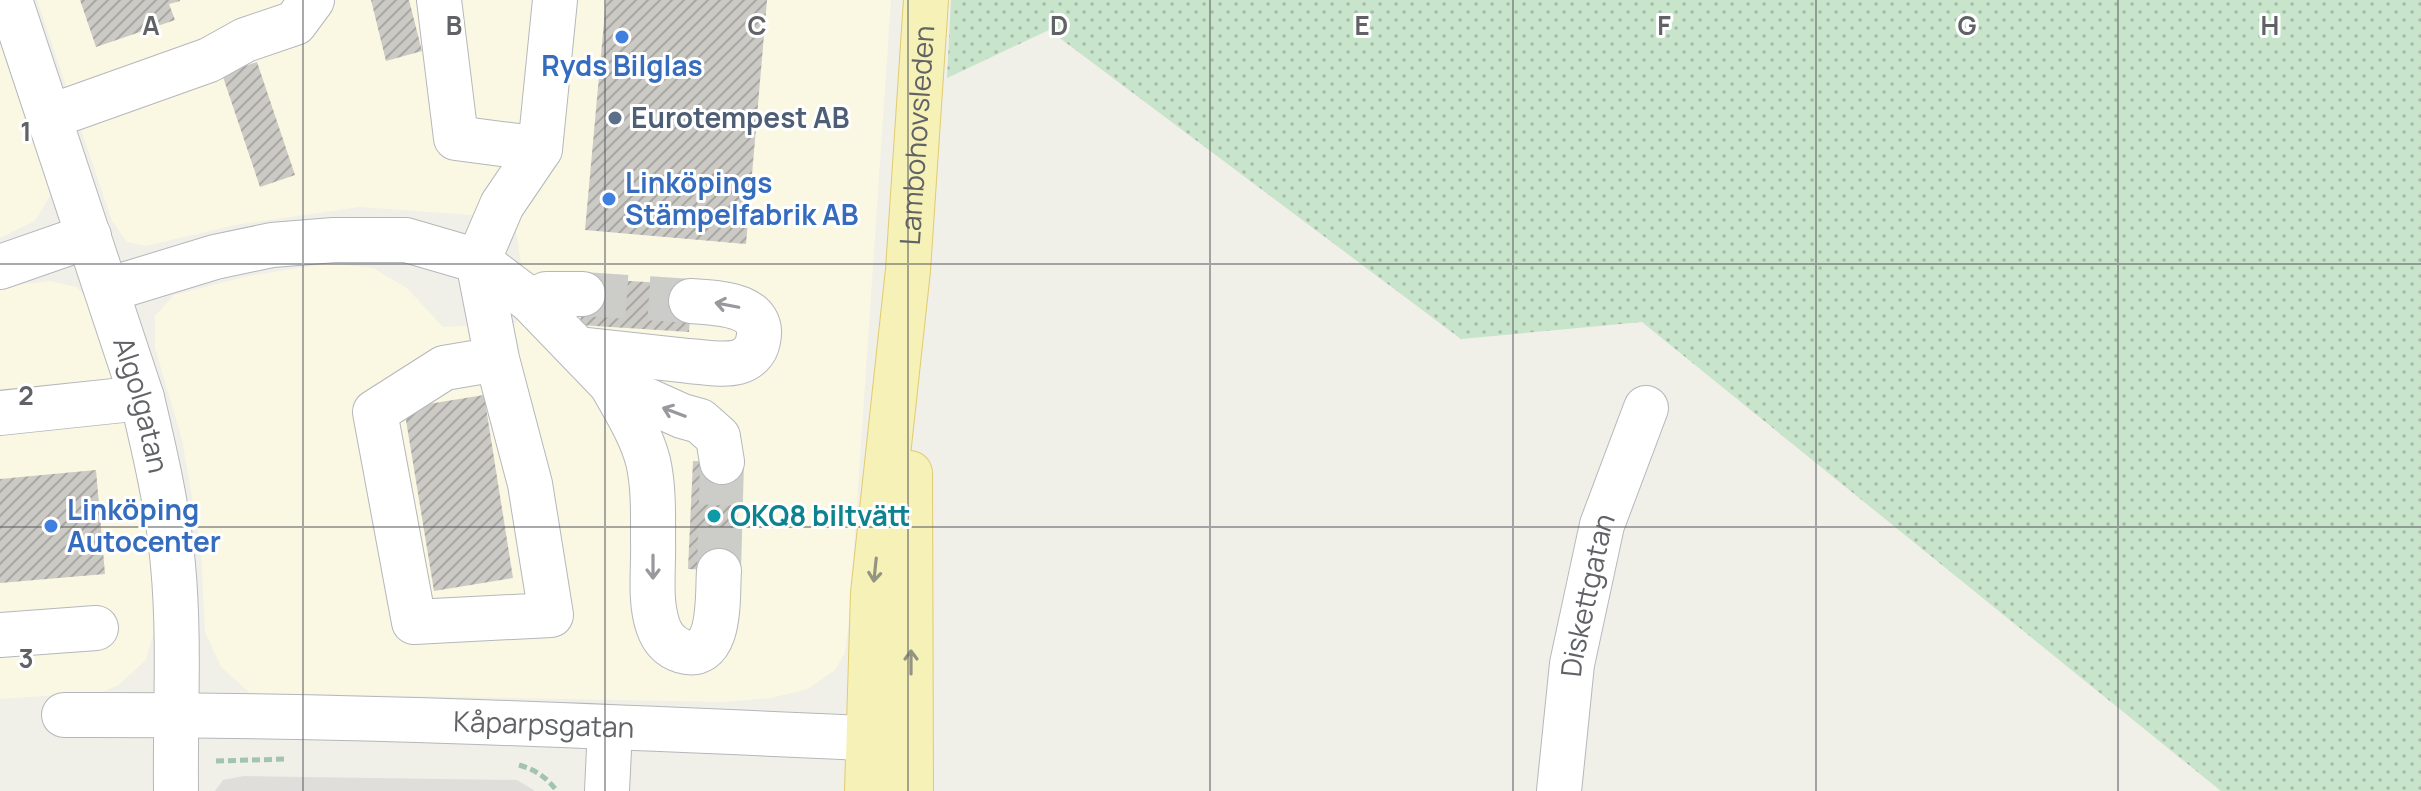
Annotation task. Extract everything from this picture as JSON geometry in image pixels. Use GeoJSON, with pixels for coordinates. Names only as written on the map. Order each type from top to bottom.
{"type":"FeatureCollection","features":[{"type":"Feature","properties":{"kind":"main road","name":"Lambohovsleden"},"geometry":{"type":"LineString","coordinates":[[867,791],[873,593],[908,270],[926,0]]}},
{"type":"Feature","properties":{"kind":"main road","name":"Lambohovsleden"},"geometry":{"type":"LineString","coordinates":[[908,270],[911,791]]}},
{"type":"Feature","properties":{"kind":"street","name":"Algolgatan"},"geometry":{"type":"LineString","coordinates":[[10,0],[142,398],[167,513],[176,616],[176,777]]}},
{"type":"Feature","properties":{"kind":"street"},"geometry":{"type":"LineString","coordinates":[[49,117],[209,60],[245,40],[295,23],[312,0]]}},
{"type":"Feature","properties":{"kind":"street"},"geometry":{"type":"LineString","coordinates":[[439,0],[456,138],[540,149]]}},
{"type":"Feature","properties":{"kind":"street"},"geometry":{"type":"LineString","coordinates":[[497,359],[444,368],[375,412],[414,622],[551,615],[530,484],[497,359],[478,261],[502,205],[540,149],[555,0]]}},
{"type":"Feature","properties":{"kind":"street"},"geometry":{"type":"LineString","coordinates":[[0,267],[89,236]]}},
{"type":"Feature","properties":{"kind":"street"},"geometry":{"type":"LineString","coordinates":[[107,290],[215,257],[287,244],[334,240],[406,240],[478,261],[531,301],[579,349],[611,384],[636,430],[648,461],[652,497],[653,598],[657,625],[666,641],[679,650],[693,653],[704,649],[711,640],[715,628],[719,571]]}},
{"type":"Feature","properties":{"kind":"street"},"geometry":{"type":"LineString","coordinates":[[531,301],[546,294],[583,294]]}},
{"type":"Feature","properties":{"kind":"street"},"geometry":{"type":"LineString","coordinates":[[579,349],[734,363],[752,354],[758,345],[759,335],[752,315],[742,308],[691,301]]}},
{"type":"Feature","properties":{"kind":"street"},"geometry":{"type":"LineString","coordinates":[[611,384],[700,421],[718,437],[722,462]]}},
{"type":"Feature","properties":{"kind":"street"},"geometry":{"type":"LineString","coordinates":[[0,413],[142,398]]}},
{"type":"Feature","properties":{"kind":"street","name":"Diskettgatan"},"geometry":{"type":"LineString","coordinates":[[1559,791],[1572,664],[1602,525],[1646,408]]}},
{"type":"Feature","properties":{"kind":"street"},"geometry":{"type":"LineString","coordinates":[[0,635],[96,628]]}},
{"type":"Feature","properties":{"kind":"street","name":"Kåparpsgatan"},"geometry":{"type":"LineString","coordinates":[[64,715],[176,715],[912,740]]}},
{"type":"Feature","properties":{"kind":"street"},"geometry":{"type":"LineString","coordinates":[[607,791],[610,728]]}},
{"type":"Feature","properties":{"kind":"path"},"geometry":{"type":"LineString","coordinates":[[176,777],[286,759]]}},
{"type":"Feature","properties":{"kind":"path"},"geometry":{"type":"LineString","coordinates":[[512,764],[538,772],[557,791]]}},
{"type":"Feature","properties":{"kind":"shaded area"},"geometry":{"type":"Polygon","coordinates":[[[37,0],[891,0],[849,622],[845,653],[835,670],[808,689],[771,698],[723,702],[250,693],[221,667],[205,632],[201,549],[182,440],[155,348],[155,316],[174,295],[248,276],[331,263],[373,268],[407,288],[443,327],[516,323],[524,284],[514,218],[360,207],[235,225],[146,246],[127,242],[112,221],[37,0]]]}},
{"type":"Feature","properties":{"kind":"shaded area"},"geometry":{"type":"Polygon","coordinates":[[[0,34],[45,163],[50,196],[35,221],[0,238],[0,34]]]}},
{"type":"Feature","properties":{"kind":"shaded area"},"geometry":{"type":"Polygon","coordinates":[[[50,281],[77,287],[88,300],[110,352],[139,462],[156,570],[155,628],[146,660],[119,685],[103,692],[0,699],[0,290],[50,281]]]}},
{"type":"Feature","properties":{"kind":"shaded area"},"geometry":{"type":"Polygon","coordinates":[[[244,776],[517,780],[535,791],[215,791],[223,780],[244,776]]]}},
{"type":"Feature","properties":{"kind":"green space"},"geometry":{"type":"Polygon","coordinates":[[[951,0],[2421,0],[2421,791],[2221,791],[1642,322],[1461,339],[1049,30],[947,78],[951,0]]]}},
{"type":"Feature","properties":{"kind":"building"},"geometry":{"type":"Polygon","coordinates":[[[80,0],[180,1],[169,4],[175,20],[96,47],[80,0]]]}},
{"type":"Feature","properties":{"kind":"building"},"geometry":{"type":"Polygon","coordinates":[[[371,0],[409,0],[422,51],[386,61],[371,0]]]}},
{"type":"Feature","properties":{"kind":"building"},"geometry":{"type":"Polygon","coordinates":[[[606,0],[767,0],[746,244],[585,230],[606,0]]]}},
{"type":"Feature","properties":{"kind":"building"},"geometry":{"type":"Polygon","coordinates":[[[257,62],[295,175],[260,187],[222,74],[257,62]]]}},
{"type":"Feature","properties":{"kind":"building"},"geometry":{"type":"Polygon","coordinates":[[[584,278],[692,285],[689,332],[580,325],[584,278]]]}},
{"type":"Feature","properties":{"kind":"building"},"geometry":{"type":"Polygon","coordinates":[[[484,395],[513,578],[434,591],[404,408],[484,395]]]}},
{"type":"Feature","properties":{"kind":"building","name":"OKQ8 biltvätt"},"geometry":{"type":"Polygon","coordinates":[[[693,461],[741,463],[735,571],[688,569],[693,461]]]}},
{"type":"Feature","properties":{"kind":"building","name":"Linköping Autocenter"},"geometry":{"type":"Polygon","coordinates":[[[96,470],[105,574],[0,583],[0,479],[96,470]]]}},
{"type":"Feature","properties":{"kind":"tunnel"},"geometry":{"type":"LineString","coordinates":[[583,294],[691,301]]}},
{"type":"Feature","properties":{"kind":"tunnel"},"geometry":{"type":"LineString","coordinates":[[719,571],[722,462]]}},
{"type":"Feature","properties":{"kind":"place","name":"Ryds Bilglas"},"geometry":{"type":"Point","coordinates":[622,37]}},
{"type":"Feature","properties":{"kind":"place","name":"Eurotempest AB"},"geometry":{"type":"Point","coordinates":[615,118]}},
{"type":"Feature","properties":{"kind":"place","name":"Linköpings Stämpelfabrik AB"},"geometry":{"type":"Point","coordinates":[609,199]}},
{"type":"Feature","properties":{"kind":"place","name":"OKQ8 biltvätt"},"geometry":{"type":"Point","coordinates":[714,516]}},
{"type":"Feature","properties":{"kind":"place","name":"Linköping Autocenter"},"geometry":{"type":"Point","coordinates":[51,526]}}]}
